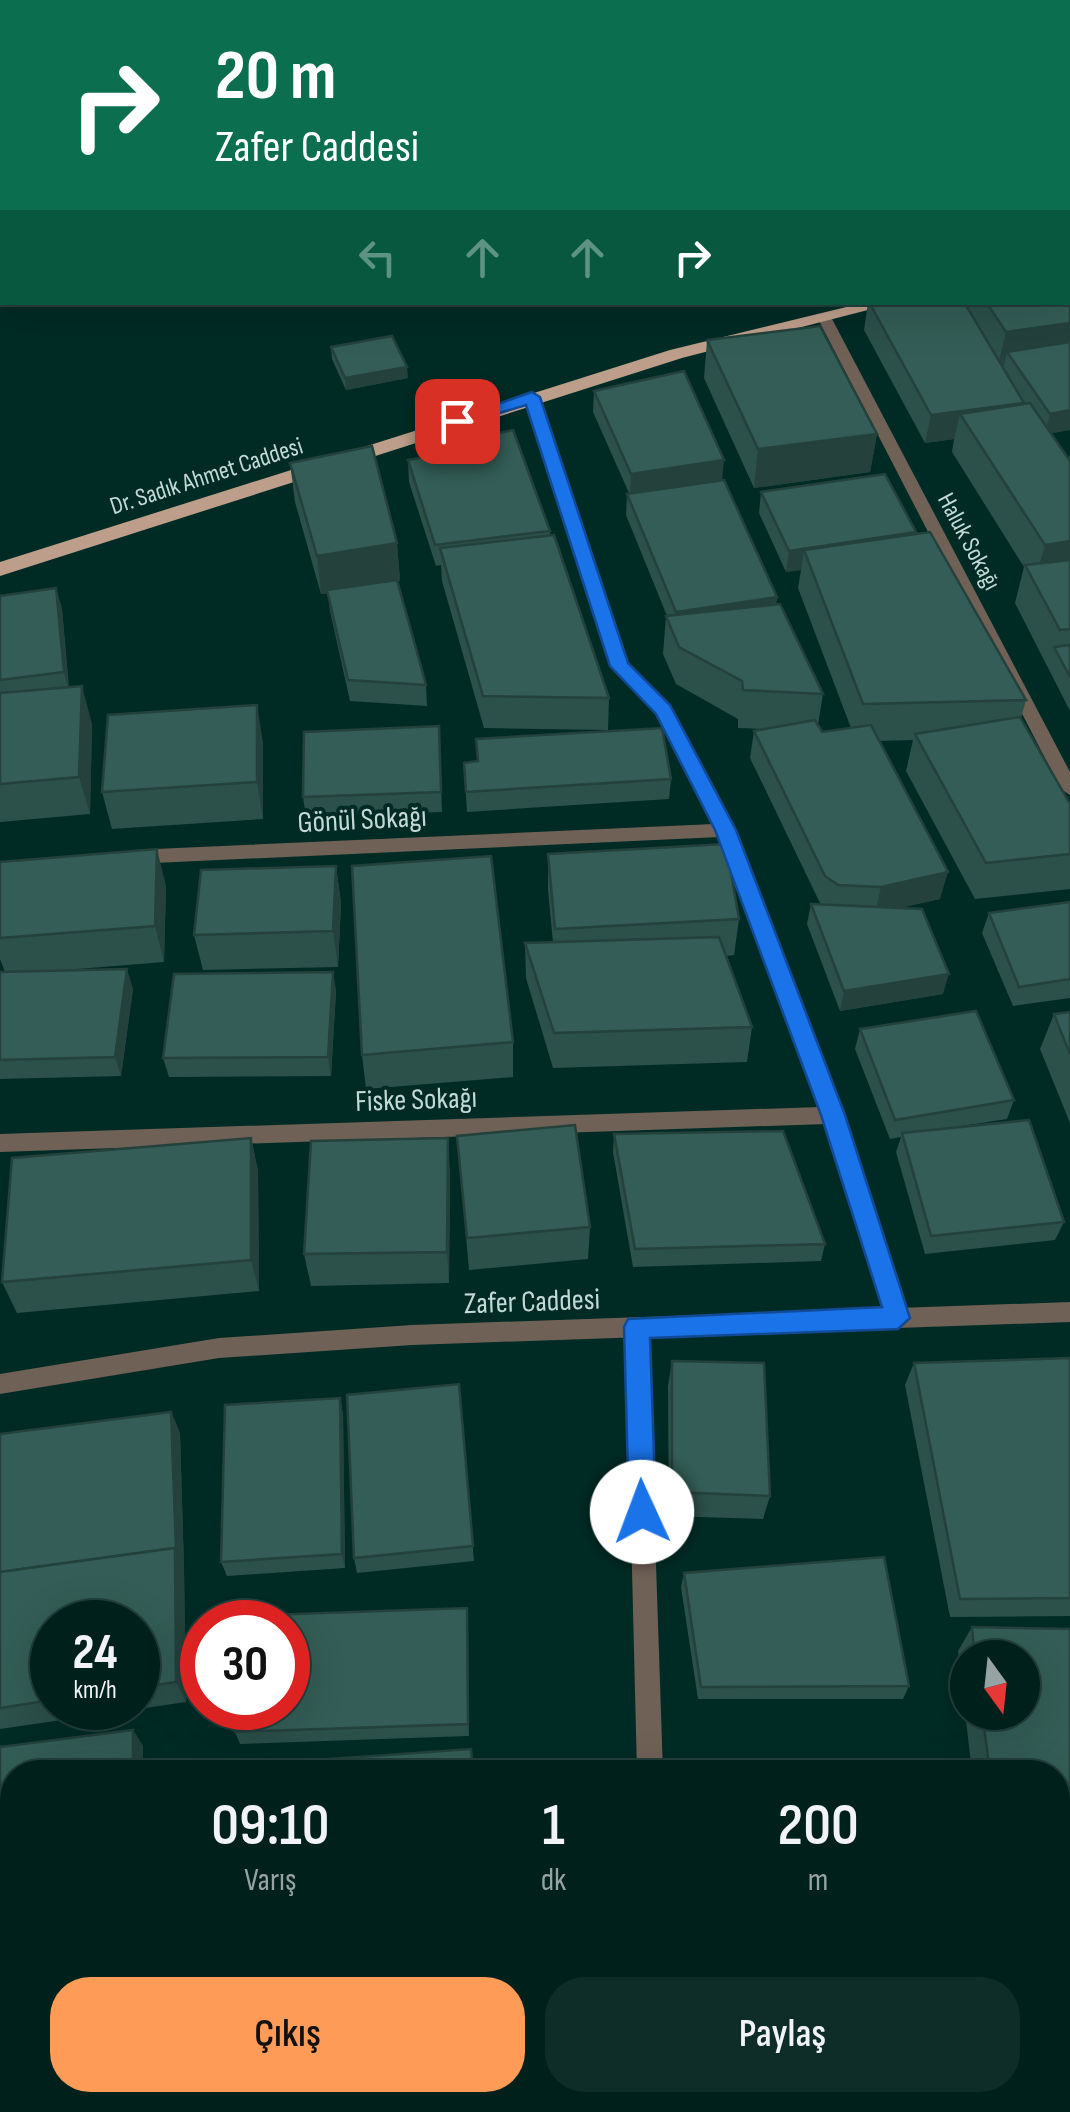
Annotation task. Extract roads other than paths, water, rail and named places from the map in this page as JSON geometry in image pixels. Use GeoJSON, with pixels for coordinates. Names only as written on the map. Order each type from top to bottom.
{"type":"FeatureCollection","features":[{"type":"Feature","properties":{"kind":"main road","name":"Dr. Sadık Ahmet Caddesi"},"geometry":{"type":"LineString","coordinates":[[0,570],[532,397],[676,354],[877,305]]}},
{"type":"Feature","properties":{"kind":"street","name":"Haluk Sokağı"},"geometry":{"type":"LineString","coordinates":[[824,317],[1070,789]]}},
{"type":"Feature","properties":{"kind":"street"},"geometry":{"type":"LineString","coordinates":[[532,397],[620,666],[663,710],[726,830],[833,1115],[898,1318]]}},
{"type":"Feature","properties":{"kind":"street","name":"Gönül Sokağı"},"geometry":{"type":"LineString","coordinates":[[118,858],[726,830]]}},
{"type":"Feature","properties":{"kind":"street","name":"Fiske Sokağı"},"geometry":{"type":"LineString","coordinates":[[0,1143],[833,1115]]}},
{"type":"Feature","properties":{"kind":"street","name":"Zafer Caddesi"},"geometry":{"type":"LineString","coordinates":[[0,1384],[219,1348],[637,1327],[1070,1312]]}},
{"type":"Feature","properties":{"kind":"street"},"geometry":{"type":"LineString","coordinates":[[637,1327],[650,1760]]}}]}
